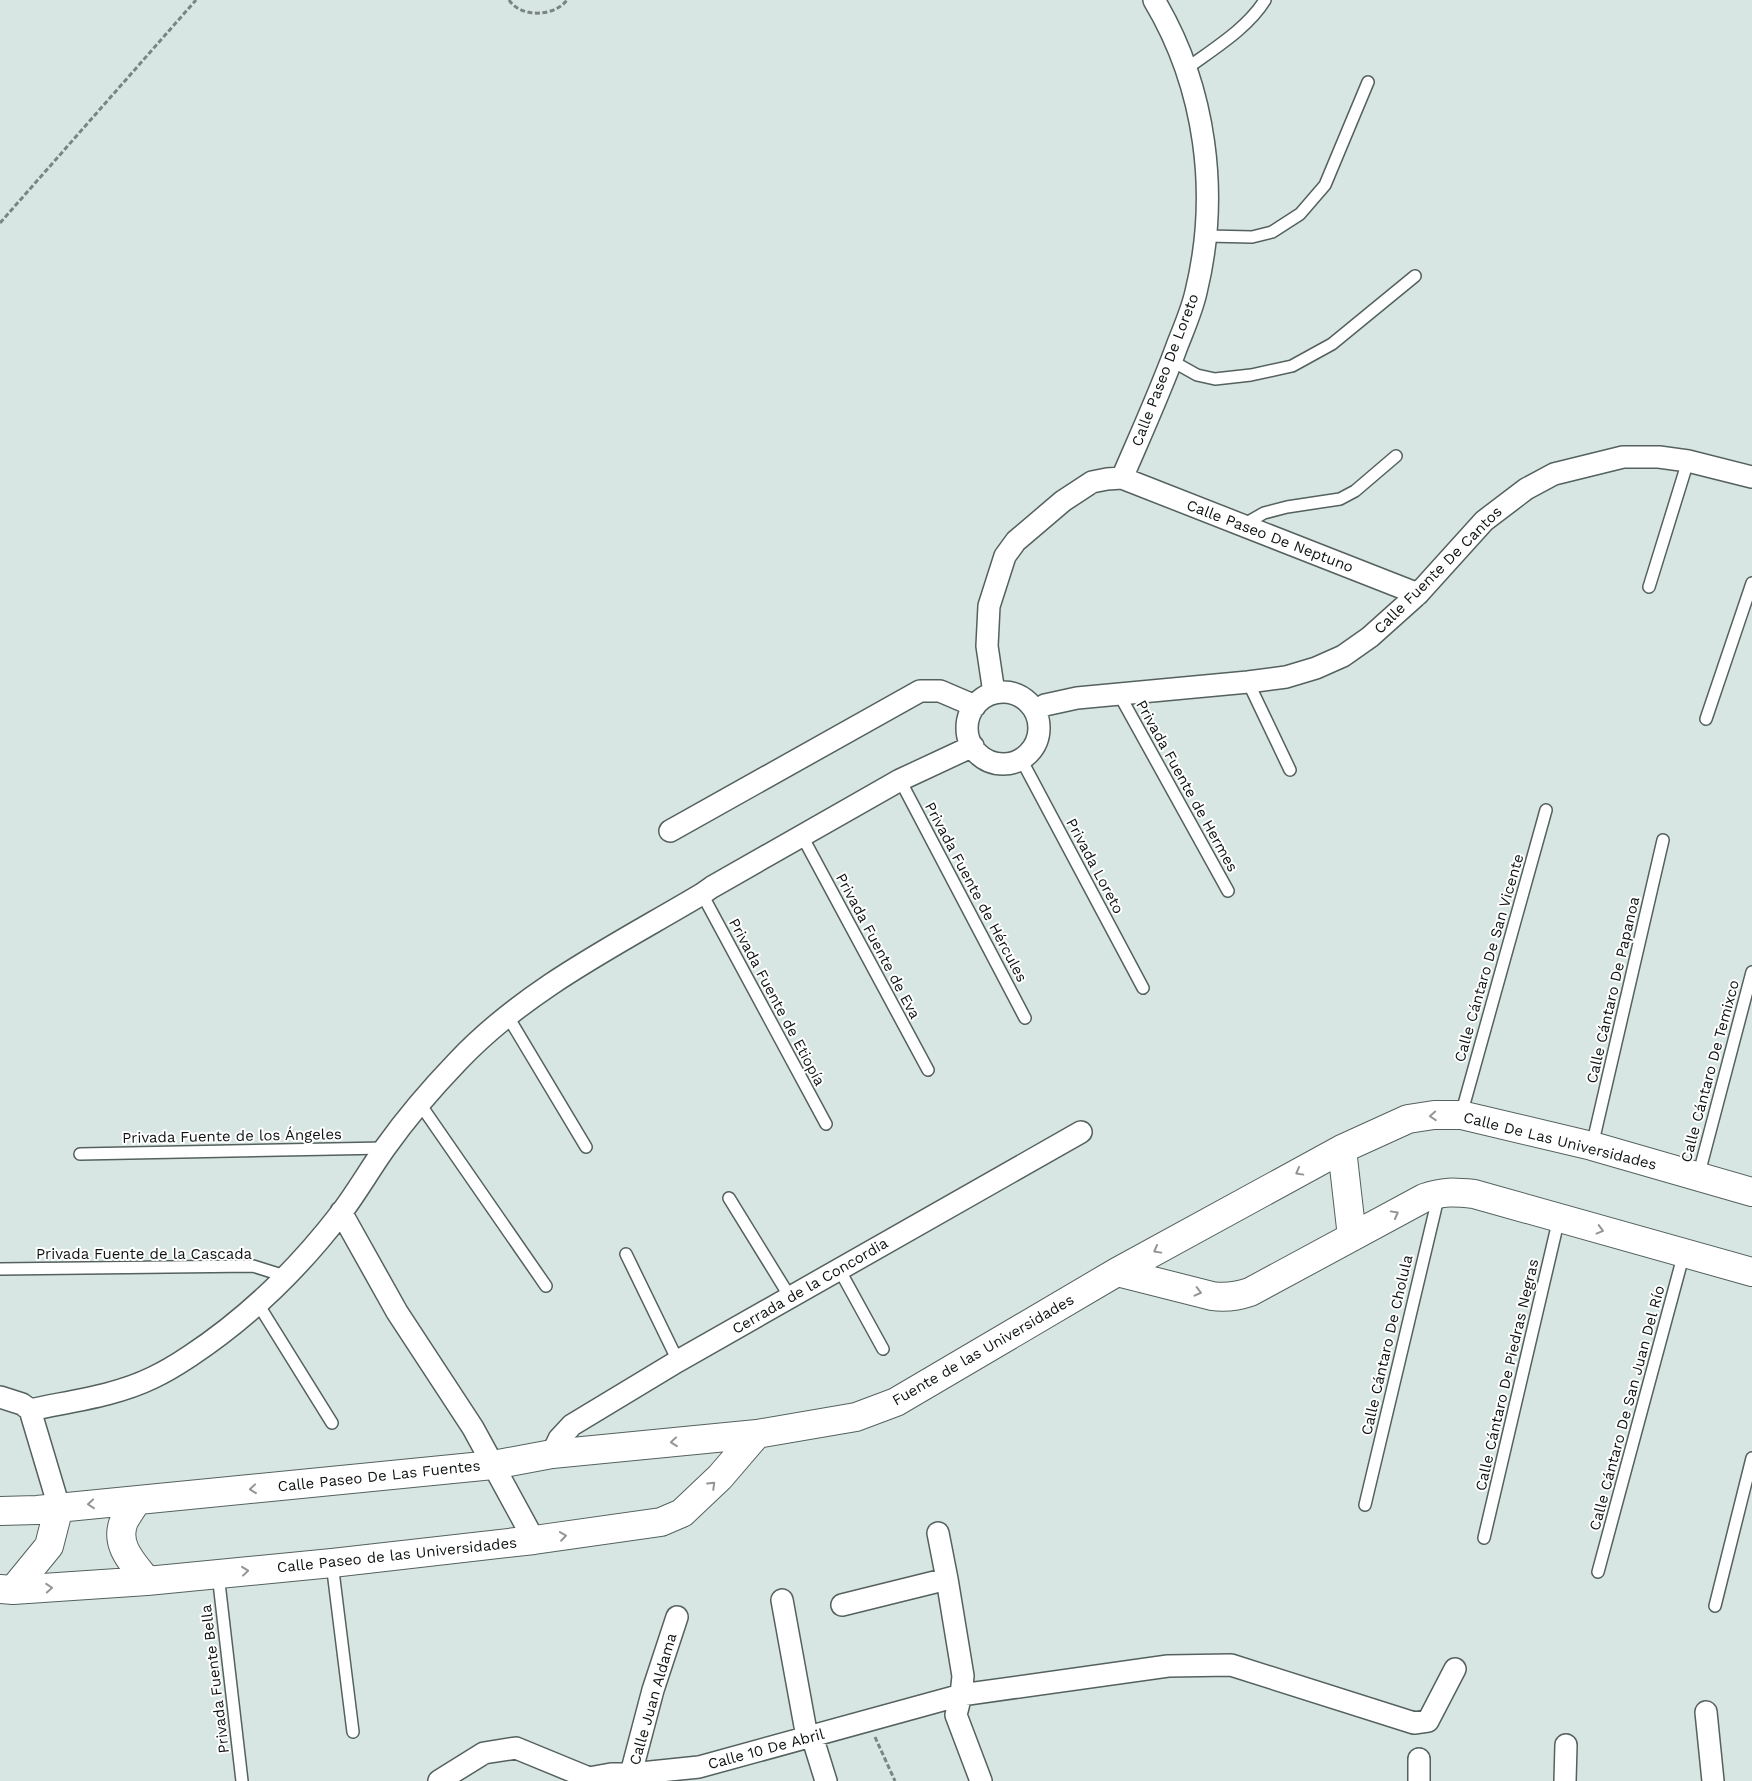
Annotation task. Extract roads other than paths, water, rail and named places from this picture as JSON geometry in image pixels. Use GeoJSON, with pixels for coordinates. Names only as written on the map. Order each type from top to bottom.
{"type":"FeatureCollection","features":[{"type":"Feature","properties":{"kind":"street","name":"Calle Paseo De Loreto"},"geometry":{"type":"LineString","coordinates":[[1122,478],[1172,361],[1196,293],[1206,236],[1208,202],[1205,149],[1198,111],[1186,69],[1167,22],[1154,0]]}},
{"type":"Feature","properties":{"kind":"street","name":"Calle Fuente De Cantos"},"geometry":{"type":"LineString","coordinates":[[1035,711],[1044,705],[1058,701],[1248,682],[1300,674],[1343,656],[1370,637],[1418,594],[1484,521],[1526,489],[1541,480],[1572,468],[1623,457],[1659,457],[1688,461],[1752,478]]}},
{"type":"Feature","properties":{"kind":"street","name":"Calle Paseo De Neptuno"},"geometry":{"type":"LineString","coordinates":[[1122,478],[1418,594]]}},
{"type":"Feature","properties":{"kind":"street"},"geometry":{"type":"LineString","coordinates":[[994,693],[987,646],[989,606],[1005,556],[1016,541],[1034,524],[1084,487],[1092,482],[1122,478]]}},
{"type":"Feature","properties":{"kind":"street"},"geometry":{"type":"LineString","coordinates":[[670,831],[920,690],[940,691],[975,706]]}},
{"type":"Feature","properties":{"kind":"street"},"geometry":{"type":"LineString","coordinates":[[994,693],[1018,695],[1031,704],[1035,711],[1039,721],[1036,743],[1030,752],[1021,759],[1000,763],[989,760],[973,746],[969,737],[970,715],[975,706],[989,694],[994,693]]}},
{"type":"Feature","properties":{"kind":"street"},"geometry":{"type":"LineString","coordinates":[[30,1410],[124,1389],[153,1378],[206,1345],[258,1304],[288,1277],[341,1212],[385,1148],[420,1104],[459,1060],[507,1015],[562,977],[712,887],[900,780],[973,746]]}},
{"type":"Feature","properties":{"kind":"street","name":"Calle De Las Universidades"},"geometry":{"type":"LineString","coordinates":[[1342,1148],[1408,1119],[1434,1115],[1461,1115],[1592,1146],[1752,1192]]}},
{"type":"Feature","properties":{"kind":"street","name":"Cerrada de la Concordia"},"geometry":{"type":"LineString","coordinates":[[552,1454],[559,1438],[572,1425],[678,1361],[1081,1132]]}},
{"type":"Feature","properties":{"kind":"street"},"geometry":{"type":"LineString","coordinates":[[1342,1148],[1352,1237]]}},
{"type":"Feature","properties":{"kind":"street","name":"Fuente de las Universidades"},"geometry":{"type":"LineString","coordinates":[[757,1434],[856,1417],[896,1402],[1117,1272],[1342,1148]]}},
{"type":"Feature","properties":{"kind":"street"},"geometry":{"type":"LineString","coordinates":[[1117,1272],[1212,1296],[1240,1295],[1250,1292],[1424,1198],[1440,1192],[1474,1194],[1752,1272]]}},
{"type":"Feature","properties":{"kind":"street"},"geometry":{"type":"LineString","coordinates":[[341,1212],[397,1312],[472,1428],[534,1540]]}},
{"type":"Feature","properties":{"kind":"street"},"geometry":{"type":"LineString","coordinates":[[0,1397],[22,1404],[30,1410],[59,1507],[49,1546],[6,1590]]}},
{"type":"Feature","properties":{"kind":"street","name":"Calle Paseo De Las Fuentes"},"geometry":{"type":"LineString","coordinates":[[0,1511],[37,1510],[493,1465],[552,1454],[757,1434]]}},
{"type":"Feature","properties":{"kind":"street","name":"Calle Paseo de las Universidades"},"geometry":{"type":"LineString","coordinates":[[6,1590],[147,1581],[332,1563],[534,1540],[661,1522],[682,1513],[720,1477],[757,1434]]}},
{"type":"Feature","properties":{"kind":"street"},"geometry":{"type":"LineString","coordinates":[[137,1500],[124,1522],[120,1537],[127,1555],[147,1581]]}},
{"type":"Feature","properties":{"kind":"street"},"geometry":{"type":"LineString","coordinates":[[938,1533],[963,1676],[956,1716],[981,1781]]}},
{"type":"Feature","properties":{"kind":"street"},"geometry":{"type":"LineString","coordinates":[[842,1605],[947,1579]]}},
{"type":"Feature","properties":{"kind":"street"},"geometry":{"type":"LineString","coordinates":[[782,1600],[810,1737],[826,1781]]}},
{"type":"Feature","properties":{"kind":"street","name":"Calle Juan Aldama"},"geometry":{"type":"LineString","coordinates":[[630,1778],[653,1690],[676,1617]]}},
{"type":"Feature","properties":{"kind":"street","name":"Calle 10 De Abril"},"geometry":{"type":"LineString","coordinates":[[439,1781],[484,1753],[516,1748],[588,1779],[611,1774],[630,1778],[698,1767],[961,1696],[1168,1666],[1232,1665],[1414,1723],[1428,1721],[1454,1669]]}},
{"type":"Feature","properties":{"kind":"street"},"geometry":{"type":"LineString","coordinates":[[1706,1712],[1712,1781]]}},
{"type":"Feature","properties":{"kind":"street"},"geometry":{"type":"LineString","coordinates":[[1565,1781],[1566,1746]]}},
{"type":"Feature","properties":{"kind":"street"},"geometry":{"type":"LineString","coordinates":[[1419,1781],[1420,1759]]}},
{"type":"Feature","properties":{"kind":"lane"},"geometry":{"type":"LineString","coordinates":[[1186,69],[1244,26],[1265,0]]}},
{"type":"Feature","properties":{"kind":"lane"},"geometry":{"type":"LineString","coordinates":[[1206,236],[1259,236],[1272,232],[1300,214],[1325,185],[1368,82]]}},
{"type":"Feature","properties":{"kind":"lane"},"geometry":{"type":"LineString","coordinates":[[1172,361],[1197,375],[1215,379],[1251,375],[1292,366],[1332,344],[1415,276]]}},
{"type":"Feature","properties":{"kind":"lane"},"geometry":{"type":"LineString","coordinates":[[1243,525],[1264,513],[1287,507],[1340,499],[1355,491],[1396,456]]}},
{"type":"Feature","properties":{"kind":"lane"},"geometry":{"type":"LineString","coordinates":[[1649,587],[1688,461]]}},
{"type":"Feature","properties":{"kind":"lane"},"geometry":{"type":"LineString","coordinates":[[1706,719],[1752,583]]}},
{"type":"Feature","properties":{"kind":"lane"},"geometry":{"type":"LineString","coordinates":[[1248,682],[1290,770]]}},
{"type":"Feature","properties":{"kind":"lane","name":"Privada Fuente de Hermes"},"geometry":{"type":"LineString","coordinates":[[1119,694],[1228,891]]}},
{"type":"Feature","properties":{"kind":"lane","name":"Privada Loreto"},"geometry":{"type":"LineString","coordinates":[[1021,759],[1142,988]]}},
{"type":"Feature","properties":{"kind":"lane","name":"Privada Fuente de Hércules"},"geometry":{"type":"LineString","coordinates":[[900,780],[1025,1018]]}},
{"type":"Feature","properties":{"kind":"lane","name":"Calle Cántaro De San Vicente"},"geometry":{"type":"LineString","coordinates":[[1461,1115],[1546,810]]}},
{"type":"Feature","properties":{"kind":"lane","name":"Privada Fuente de Eva"},"geometry":{"type":"LineString","coordinates":[[802,836],[928,1070]]}},
{"type":"Feature","properties":{"kind":"lane","name":"Calle Cántaro De Papanoa"},"geometry":{"type":"LineString","coordinates":[[1592,1146],[1663,840]]}},
{"type":"Feature","properties":{"kind":"lane","name":"Privada Fuente de Etiopía"},"geometry":{"type":"LineString","coordinates":[[702,894],[826,1124]]}},
{"type":"Feature","properties":{"kind":"lane","name":"Calle Cántaro De Temixco"},"geometry":{"type":"LineString","coordinates":[[1698,1178],[1752,972]]}},
{"type":"Feature","properties":{"kind":"lane"},"geometry":{"type":"LineString","coordinates":[[507,1015],[586,1147]]}},
{"type":"Feature","properties":{"kind":"lane"},"geometry":{"type":"LineString","coordinates":[[420,1104],[546,1286]]}},
{"type":"Feature","properties":{"kind":"lane","name":"Privada Fuente de los Ángeles"},"geometry":{"type":"LineString","coordinates":[[80,1154],[385,1148]]}},
{"type":"Feature","properties":{"kind":"lane","name":"Calle Cántaro De Cholula"},"geometry":{"type":"LineString","coordinates":[[1365,1505],[1440,1192]]}},
{"type":"Feature","properties":{"kind":"lane"},"geometry":{"type":"LineString","coordinates":[[729,1198],[790,1297]]}},
{"type":"Feature","properties":{"kind":"lane","name":"Calle Cántaro De Piedras Negras"},"geometry":{"type":"LineString","coordinates":[[1484,1538],[1559,1218]]}},
{"type":"Feature","properties":{"kind":"lane","name":"Calle Cántaro De San Juan Del Río"},"geometry":{"type":"LineString","coordinates":[[1598,1572],[1684,1253]]}},
{"type":"Feature","properties":{"kind":"lane"},"geometry":{"type":"LineString","coordinates":[[626,1254],[678,1361]]}},
{"type":"Feature","properties":{"kind":"lane","name":"Privada Fuente de la Cascada"},"geometry":{"type":"LineString","coordinates":[[0,1270],[253,1266],[288,1277]]}},
{"type":"Feature","properties":{"kind":"lane"},"geometry":{"type":"LineString","coordinates":[[839,1269],[883,1349]]}},
{"type":"Feature","properties":{"kind":"lane"},"geometry":{"type":"LineString","coordinates":[[258,1304],[332,1423]]}},
{"type":"Feature","properties":{"kind":"lane"},"geometry":{"type":"LineString","coordinates":[[1715,1606],[1752,1458]]}},
{"type":"Feature","properties":{"kind":"lane"},"geometry":{"type":"LineString","coordinates":[[332,1563],[353,1732]]}},
{"type":"Feature","properties":{"kind":"lane","name":"Privada Fuente Bella"},"geometry":{"type":"LineString","coordinates":[[218,1574],[242,1781]]}}]}
